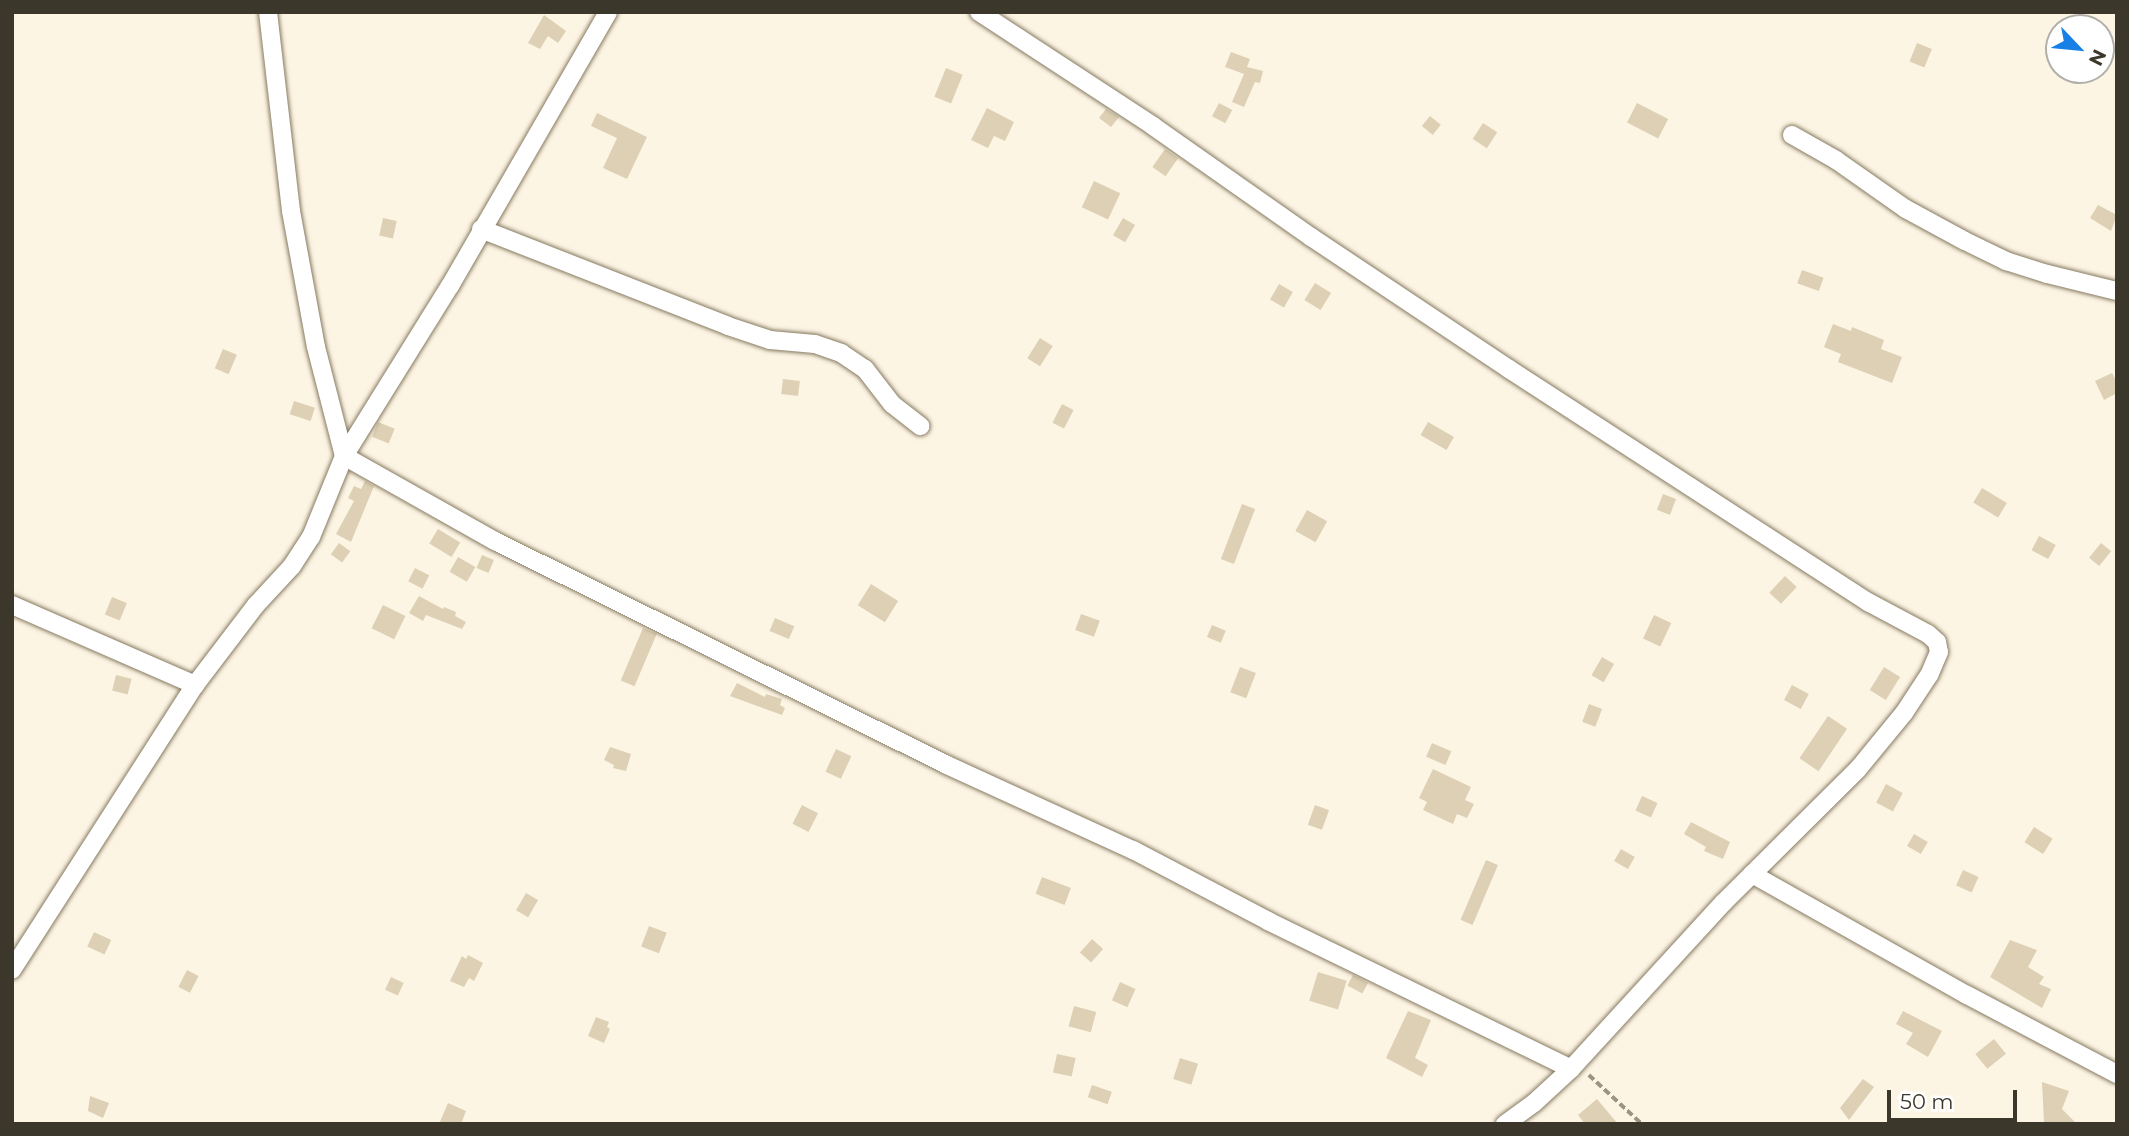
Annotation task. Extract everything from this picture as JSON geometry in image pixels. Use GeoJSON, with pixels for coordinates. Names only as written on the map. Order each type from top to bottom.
{"type":"FeatureCollection","features":[{"type":"Feature","properties":{"kind":"street"},"geometry":{"type":"LineString","coordinates":[[268,12],[291,211],[312,326],[344,456],[518,553],[947,765],[1133,850],[1268,921],[1570,1069]]}},
{"type":"Feature","properties":{"kind":"street"},"geometry":{"type":"LineString","coordinates":[[12,970],[195,685],[305,547],[324,510],[344,456],[450,286],[608,12]]}},
{"type":"Feature","properties":{"kind":"street"},"geometry":{"type":"LineString","coordinates":[[979,12],[1153,126],[1311,237],[1499,362],[1868,602],[1928,634],[1937,642],[1936,664],[1882,741],[1820,809],[1752,874],[1570,1069],[1534,1103],[1505,1124]]}},
{"type":"Feature","properties":{"kind":"street"},"geometry":{"type":"LineString","coordinates":[[1793,135],[1836,160],[1906,209],[1965,241],[2036,271],[2117,291]]}},
{"type":"Feature","properties":{"kind":"street"},"geometry":{"type":"LineString","coordinates":[[481,229],[728,326],[770,340],[815,344],[841,353],[865,369],[891,404],[920,426]]}},
{"type":"Feature","properties":{"kind":"street"},"geometry":{"type":"LineString","coordinates":[[12,605],[195,685]]}},
{"type":"Feature","properties":{"kind":"street"},"geometry":{"type":"LineString","coordinates":[[1752,874],[1967,995],[2117,1074]]}},
{"type":"Feature","properties":{"kind":"path"},"geometry":{"type":"LineString","coordinates":[[1570,1069],[1593,1076],[1642,1124]]}},
{"type":"Feature","properties":{"kind":"building"},"geometry":{"type":"Polygon","coordinates":[[[544,15],[566,31],[558,43],[548,36],[540,49],[528,43],[544,15]]]}},
{"type":"Feature","properties":{"kind":"building"},"geometry":{"type":"Polygon","coordinates":[[[1917,43],[1932,49],[1924,68],[1910,62],[1917,43]]]}},
{"type":"Feature","properties":{"kind":"building"},"geometry":{"type":"Polygon","coordinates":[[[1231,52],[1250,59],[1247,67],[1263,71],[1260,83],[1255,82],[1244,107],[1232,102],[1244,74],[1225,67],[1231,52]]]}},
{"type":"Feature","properties":{"kind":"building"},"geometry":{"type":"Polygon","coordinates":[[[946,68],[963,75],[951,103],[934,97],[946,68]]]}},
{"type":"Feature","properties":{"kind":"building"},"geometry":{"type":"Polygon","coordinates":[[[1219,103],[1232,110],[1225,123],[1212,116],[1219,103]]]}},
{"type":"Feature","properties":{"kind":"building"},"geometry":{"type":"Polygon","coordinates":[[[1637,103],[1668,119],[1658,138],[1627,123],[1637,103]]]}},
{"type":"Feature","properties":{"kind":"building"},"geometry":{"type":"Polygon","coordinates":[[[987,108],[1014,122],[1005,141],[994,136],[988,148],[971,140],[987,108]]]}},
{"type":"Feature","properties":{"kind":"building"},"geometry":{"type":"Polygon","coordinates":[[[1106,109],[1119,117],[1111,127],[1099,118],[1106,109]]]}},
{"type":"Feature","properties":{"kind":"building"},"geometry":{"type":"Polygon","coordinates":[[[597,113],[647,137],[627,179],[603,168],[617,138],[591,126],[597,113]]]}},
{"type":"Feature","properties":{"kind":"building"},"geometry":{"type":"Polygon","coordinates":[[[1430,116],[1441,125],[1433,135],[1422,126],[1430,116]]]}},
{"type":"Feature","properties":{"kind":"building"},"geometry":{"type":"Polygon","coordinates":[[[1483,123],[1497,132],[1487,148],[1473,139],[1483,123]]]}},
{"type":"Feature","properties":{"kind":"building"},"geometry":{"type":"Polygon","coordinates":[[[1165,149],[1178,158],[1165,176],[1152,167],[1165,149]]]}},
{"type":"Feature","properties":{"kind":"building"},"geometry":{"type":"Polygon","coordinates":[[[1094,181],[1120,193],[1108,220],[1082,207],[1094,181]]]}},
{"type":"Feature","properties":{"kind":"building"},"geometry":{"type":"Polygon","coordinates":[[[2098,205],[2117,215],[2111,231],[2090,218],[2098,205]]]}},
{"type":"Feature","properties":{"kind":"building"},"geometry":{"type":"Polygon","coordinates":[[[383,218],[397,221],[393,239],[379,236],[383,218]]]}},
{"type":"Feature","properties":{"kind":"building"},"geometry":{"type":"Polygon","coordinates":[[[1123,218],[1135,225],[1125,242],[1113,235],[1123,218]]]}},
{"type":"Feature","properties":{"kind":"building"},"geometry":{"type":"Polygon","coordinates":[[[1802,270],[1824,278],[1819,291],[1797,283],[1802,270]]]}},
{"type":"Feature","properties":{"kind":"building"},"geometry":{"type":"Polygon","coordinates":[[[1315,283],[1331,293],[1321,310],[1304,300],[1315,283]]]}},
{"type":"Feature","properties":{"kind":"building"},"geometry":{"type":"Polygon","coordinates":[[[1279,284],[1293,292],[1284,308],[1270,300],[1279,284]]]}},
{"type":"Feature","properties":{"kind":"building"},"geometry":{"type":"Polygon","coordinates":[[[1833,324],[1851,331],[1852,327],[1884,340],[1881,349],[1902,357],[1892,383],[1838,362],[1841,354],[1824,347],[1833,324]]]}},
{"type":"Feature","properties":{"kind":"building"},"geometry":{"type":"Polygon","coordinates":[[[1040,338],[1053,346],[1040,366],[1027,358],[1040,338]]]}},
{"type":"Feature","properties":{"kind":"building"},"geometry":{"type":"Polygon","coordinates":[[[223,349],[237,355],[229,374],[215,368],[223,349]]]}},
{"type":"Feature","properties":{"kind":"building"},"geometry":{"type":"Polygon","coordinates":[[[2112,373],[2117,382],[2117,393],[2104,400],[2095,381],[2112,373]]]}},
{"type":"Feature","properties":{"kind":"building"},"geometry":{"type":"Polygon","coordinates":[[[783,379],[800,381],[798,396],[781,394],[783,379]]]}},
{"type":"Feature","properties":{"kind":"building"},"geometry":{"type":"Polygon","coordinates":[[[294,401],[315,408],[311,421],[290,414],[294,401]]]}},
{"type":"Feature","properties":{"kind":"building"},"geometry":{"type":"Polygon","coordinates":[[[1062,404],[1074,410],[1064,429],[1052,423],[1062,404]]]}},
{"type":"Feature","properties":{"kind":"building"},"geometry":{"type":"Polygon","coordinates":[[[378,422],[395,429],[389,444],[372,437],[378,422]]]}},
{"type":"Feature","properties":{"kind":"building"},"geometry":{"type":"Polygon","coordinates":[[[1428,422],[1454,437],[1446,450],[1420,435],[1428,422]]]}},
{"type":"Feature","properties":{"kind":"building"},"geometry":{"type":"Polygon","coordinates":[[[365,481],[374,486],[351,542],[336,534],[354,501],[348,498],[354,486],[361,489],[365,481]]]}},
{"type":"Feature","properties":{"kind":"building"},"geometry":{"type":"Polygon","coordinates":[[[1982,488],[2007,503],[1998,518],[1973,503],[1982,488]]]}},
{"type":"Feature","properties":{"kind":"building"},"geometry":{"type":"Polygon","coordinates":[[[1663,494],[1676,499],[1670,515],[1657,510],[1663,494]]]}},
{"type":"Feature","properties":{"kind":"building"},"geometry":{"type":"Polygon","coordinates":[[[1242,504],[1255,509],[1234,564],[1221,559],[1242,504]]]}},
{"type":"Feature","properties":{"kind":"building"},"geometry":{"type":"Polygon","coordinates":[[[1307,510],[1327,521],[1315,542],[1295,531],[1307,510]]]}},
{"type":"Feature","properties":{"kind":"building"},"geometry":{"type":"Polygon","coordinates":[[[438,529],[460,542],[452,557],[429,544],[438,529]]]}},
{"type":"Feature","properties":{"kind":"building"},"geometry":{"type":"Polygon","coordinates":[[[2039,536],[2056,545],[2048,559],[2031,550],[2039,536]]]}},
{"type":"Feature","properties":{"kind":"building"},"geometry":{"type":"Polygon","coordinates":[[[339,543],[350,551],[342,563],[331,554],[339,543]]]}},
{"type":"Feature","properties":{"kind":"building"},"geometry":{"type":"Polygon","coordinates":[[[2101,543],[2111,551],[2099,566],[2089,558],[2101,543]]]}},
{"type":"Feature","properties":{"kind":"building"},"geometry":{"type":"Polygon","coordinates":[[[482,555],[494,560],[488,573],[477,568],[482,555]]]}},
{"type":"Feature","properties":{"kind":"building"},"geometry":{"type":"Polygon","coordinates":[[[458,557],[475,567],[467,582],[450,572],[458,557]]]}},
{"type":"Feature","properties":{"kind":"building"},"geometry":{"type":"Polygon","coordinates":[[[415,568],[429,575],[422,589],[408,581],[415,568]]]}},
{"type":"Feature","properties":{"kind":"building"},"geometry":{"type":"Polygon","coordinates":[[[1785,576],[1797,587],[1781,604],[1769,593],[1785,576]]]}},
{"type":"Feature","properties":{"kind":"building"},"geometry":{"type":"Polygon","coordinates":[[[871,584],[898,601],[885,622],[858,605],[871,584]]]}},
{"type":"Feature","properties":{"kind":"building"},"geometry":{"type":"Polygon","coordinates":[[[419,596],[443,609],[444,607],[456,612],[455,616],[466,622],[462,629],[426,615],[423,621],[409,613],[419,596]]]}},
{"type":"Feature","properties":{"kind":"building"},"geometry":{"type":"Polygon","coordinates":[[[112,597],[127,603],[120,621],[105,615],[112,597]]]}},
{"type":"Feature","properties":{"kind":"building"},"geometry":{"type":"Polygon","coordinates":[[[383,605],[405,616],[394,639],[372,628],[383,605]]]}},
{"type":"Feature","properties":{"kind":"building"},"geometry":{"type":"Polygon","coordinates":[[[1081,614],[1100,621],[1094,637],[1075,630],[1081,614]]]}},
{"type":"Feature","properties":{"kind":"building"},"geometry":{"type":"Polygon","coordinates":[[[1654,615],[1671,623],[1660,647],[1643,639],[1654,615]]]}},
{"type":"Feature","properties":{"kind":"building"},"geometry":{"type":"Polygon","coordinates":[[[775,618],[794,626],[789,639],[770,631],[775,618]]]}},
{"type":"Feature","properties":{"kind":"building"},"geometry":{"type":"Polygon","coordinates":[[[1212,625],[1226,631],[1221,643],[1207,637],[1212,625]]]}},
{"type":"Feature","properties":{"kind":"building"},"geometry":{"type":"Polygon","coordinates":[[[643,628],[657,634],[635,686],[621,680],[643,628]]]}},
{"type":"Feature","properties":{"kind":"building"},"geometry":{"type":"Polygon","coordinates":[[[1602,657],[1614,664],[1604,682],[1592,675],[1602,657]]]}},
{"type":"Feature","properties":{"kind":"building"},"geometry":{"type":"Polygon","coordinates":[[[1240,667],[1256,673],[1246,698],[1230,692],[1240,667]]]}},
{"type":"Feature","properties":{"kind":"building"},"geometry":{"type":"Polygon","coordinates":[[[1884,667],[1900,677],[1886,700],[1870,690],[1884,667]]]}},
{"type":"Feature","properties":{"kind":"building"},"geometry":{"type":"Polygon","coordinates":[[[116,675],[132,679],[128,694],[112,691],[116,675]]]}},
{"type":"Feature","properties":{"kind":"building"},"geometry":{"type":"Polygon","coordinates":[[[737,683],[765,697],[766,694],[782,699],[780,705],[785,708],[782,715],[730,696],[737,683]]]}},
{"type":"Feature","properties":{"kind":"building"},"geometry":{"type":"Polygon","coordinates":[[[1792,685],[1809,694],[1801,709],[1784,700],[1792,685]]]}},
{"type":"Feature","properties":{"kind":"building"},"geometry":{"type":"Polygon","coordinates":[[[1589,704],[1602,709],[1595,727],[1582,722],[1589,704]]]}},
{"type":"Feature","properties":{"kind":"building"},"geometry":{"type":"Polygon","coordinates":[[[1828,716],[1847,729],[1819,771],[1799,758],[1828,716]]]}},
{"type":"Feature","properties":{"kind":"building"},"geometry":{"type":"Polygon","coordinates":[[[1432,743],[1451,751],[1445,765],[1426,757],[1432,743]]]}},
{"type":"Feature","properties":{"kind":"building"},"geometry":{"type":"Polygon","coordinates":[[[610,747],[631,754],[626,771],[613,768],[614,765],[604,760],[610,747]]]}},
{"type":"Feature","properties":{"kind":"building"},"geometry":{"type":"Polygon","coordinates":[[[836,749],[851,756],[841,779],[825,772],[836,749]]]}},
{"type":"Feature","properties":{"kind":"building"},"geometry":{"type":"Polygon","coordinates":[[[1433,769],[1471,787],[1465,800],[1474,804],[1467,818],[1457,814],[1453,824],[1423,810],[1427,802],[1419,798],[1433,769]]]}},
{"type":"Feature","properties":{"kind":"building"},"geometry":{"type":"Polygon","coordinates":[[[1886,784],[1903,793],[1893,811],[1876,803],[1886,784]]]}},
{"type":"Feature","properties":{"kind":"building"},"geometry":{"type":"Polygon","coordinates":[[[1642,796],[1658,803],[1651,818],[1635,811],[1642,796]]]}},
{"type":"Feature","properties":{"kind":"building"},"geometry":{"type":"Polygon","coordinates":[[[802,805],[818,813],[809,832],[792,824],[802,805]]]}},
{"type":"Feature","properties":{"kind":"building"},"geometry":{"type":"Polygon","coordinates":[[[1315,805],[1329,810],[1322,830],[1308,825],[1315,805]]]}},
{"type":"Feature","properties":{"kind":"building"},"geometry":{"type":"Polygon","coordinates":[[[1691,822],[1730,842],[1723,859],[1704,851],[1706,847],[1684,834],[1691,822]]]}},
{"type":"Feature","properties":{"kind":"building"},"geometry":{"type":"Polygon","coordinates":[[[2034,827],[2053,839],[2043,854],[2024,842],[2034,827]]]}},
{"type":"Feature","properties":{"kind":"building"},"geometry":{"type":"Polygon","coordinates":[[[1914,834],[1928,842],[1921,854],[1907,846],[1914,834]]]}},
{"type":"Feature","properties":{"kind":"building"},"geometry":{"type":"Polygon","coordinates":[[[1621,849],[1635,857],[1628,869],[1614,861],[1621,849]]]}},
{"type":"Feature","properties":{"kind":"building"},"geometry":{"type":"Polygon","coordinates":[[[1486,860],[1498,865],[1473,925],[1461,920],[1486,860]]]}},
{"type":"Feature","properties":{"kind":"building"},"geometry":{"type":"Polygon","coordinates":[[[1963,870],[1979,877],[1972,892],[1956,886],[1963,870]]]}},
{"type":"Feature","properties":{"kind":"building"},"geometry":{"type":"Polygon","coordinates":[[[1042,877],[1071,888],[1064,905],[1036,894],[1042,877]]]}},
{"type":"Feature","properties":{"kind":"building"},"geometry":{"type":"Polygon","coordinates":[[[526,893],[538,900],[528,917],[516,910],[526,893]]]}},
{"type":"Feature","properties":{"kind":"building"},"geometry":{"type":"Polygon","coordinates":[[[649,926],[667,933],[659,953],[641,947],[649,926]]]}},
{"type":"Feature","properties":{"kind":"building"},"geometry":{"type":"Polygon","coordinates":[[[94,932],[111,940],[104,955],[87,947],[94,932]]]}},
{"type":"Feature","properties":{"kind":"building"},"geometry":{"type":"Polygon","coordinates":[[[1092,939],[1103,949],[1091,962],[1080,952],[1092,939]]]}},
{"type":"Feature","properties":{"kind":"building"},"geometry":{"type":"Polygon","coordinates":[[[2010,940],[2037,950],[2028,967],[2044,977],[2039,984],[2051,989],[2042,1008],[1990,977],[2010,940]]]}},
{"type":"Feature","properties":{"kind":"building"},"geometry":{"type":"Polygon","coordinates":[[[468,955],[483,963],[474,981],[469,978],[464,987],[450,981],[462,956],[466,959],[468,955]]]}},
{"type":"Feature","properties":{"kind":"building"},"geometry":{"type":"Polygon","coordinates":[[[187,970],[199,976],[190,993],[178,987],[187,970]]]}},
{"type":"Feature","properties":{"kind":"building"},"geometry":{"type":"Polygon","coordinates":[[[1318,972],[1347,981],[1338,1009],[1309,1001],[1318,972]]]}},
{"type":"Feature","properties":{"kind":"building"},"geometry":{"type":"Polygon","coordinates":[[[1353,975],[1368,983],[1362,994],[1347,986],[1353,975]]]}},
{"type":"Feature","properties":{"kind":"building"},"geometry":{"type":"Polygon","coordinates":[[[391,977],[404,983],[398,996],[385,990],[391,977]]]}},
{"type":"Feature","properties":{"kind":"building"},"geometry":{"type":"Polygon","coordinates":[[[1120,982],[1136,989],[1127,1007],[1112,1000],[1120,982]]]}},
{"type":"Feature","properties":{"kind":"building"},"geometry":{"type":"Polygon","coordinates":[[[1074,1006],[1096,1012],[1091,1032],[1069,1026],[1074,1006]]]}},
{"type":"Feature","properties":{"kind":"building"},"geometry":{"type":"Polygon","coordinates":[[[1408,1011],[1431,1020],[1415,1058],[1428,1065],[1422,1077],[1386,1058],[1408,1011]]]}},
{"type":"Feature","properties":{"kind":"building"},"geometry":{"type":"Polygon","coordinates":[[[1903,1011],[1942,1031],[1928,1057],[1906,1044],[1913,1033],[1896,1024],[1903,1011]]]}},
{"type":"Feature","properties":{"kind":"building"},"geometry":{"type":"Polygon","coordinates":[[[596,1017],[609,1022],[607,1027],[610,1029],[604,1043],[588,1036],[596,1017]]]}},
{"type":"Feature","properties":{"kind":"building"},"geometry":{"type":"Polygon","coordinates":[[[1994,1039],[2006,1054],[1987,1069],[1975,1054],[1994,1039]]]}},
{"type":"Feature","properties":{"kind":"building"},"geometry":{"type":"Polygon","coordinates":[[[1057,1054],[1076,1058],[1072,1077],[1053,1073],[1057,1054]]]}},
{"type":"Feature","properties":{"kind":"building"},"geometry":{"type":"Polygon","coordinates":[[[1180,1058],[1198,1064],[1191,1085],[1173,1079],[1180,1058]]]}},
{"type":"Feature","properties":{"kind":"building"},"geometry":{"type":"Polygon","coordinates":[[[1863,1079],[1874,1087],[1849,1120],[1840,1108],[1863,1079]]]}},
{"type":"Feature","properties":{"kind":"building"},"geometry":{"type":"Polygon","coordinates":[[[2042,1082],[2069,1091],[2062,1109],[2075,1122],[2044,1123],[2042,1082]]]}},
{"type":"Feature","properties":{"kind":"building"},"geometry":{"type":"Polygon","coordinates":[[[1092,1085],[1112,1092],[1108,1104],[1088,1097],[1092,1085]]]}},
{"type":"Feature","properties":{"kind":"building"},"geometry":{"type":"Polygon","coordinates":[[[90,1096],[109,1103],[103,1118],[88,1111],[90,1096]]]}},
{"type":"Feature","properties":{"kind":"building"},"geometry":{"type":"Polygon","coordinates":[[[1597,1099],[1618,1124],[1585,1124],[1578,1115],[1597,1099]]]}},
{"type":"Feature","properties":{"kind":"building"},"geometry":{"type":"Polygon","coordinates":[[[448,1103],[466,1111],[461,1124],[439,1124],[448,1103]]]}}]}
